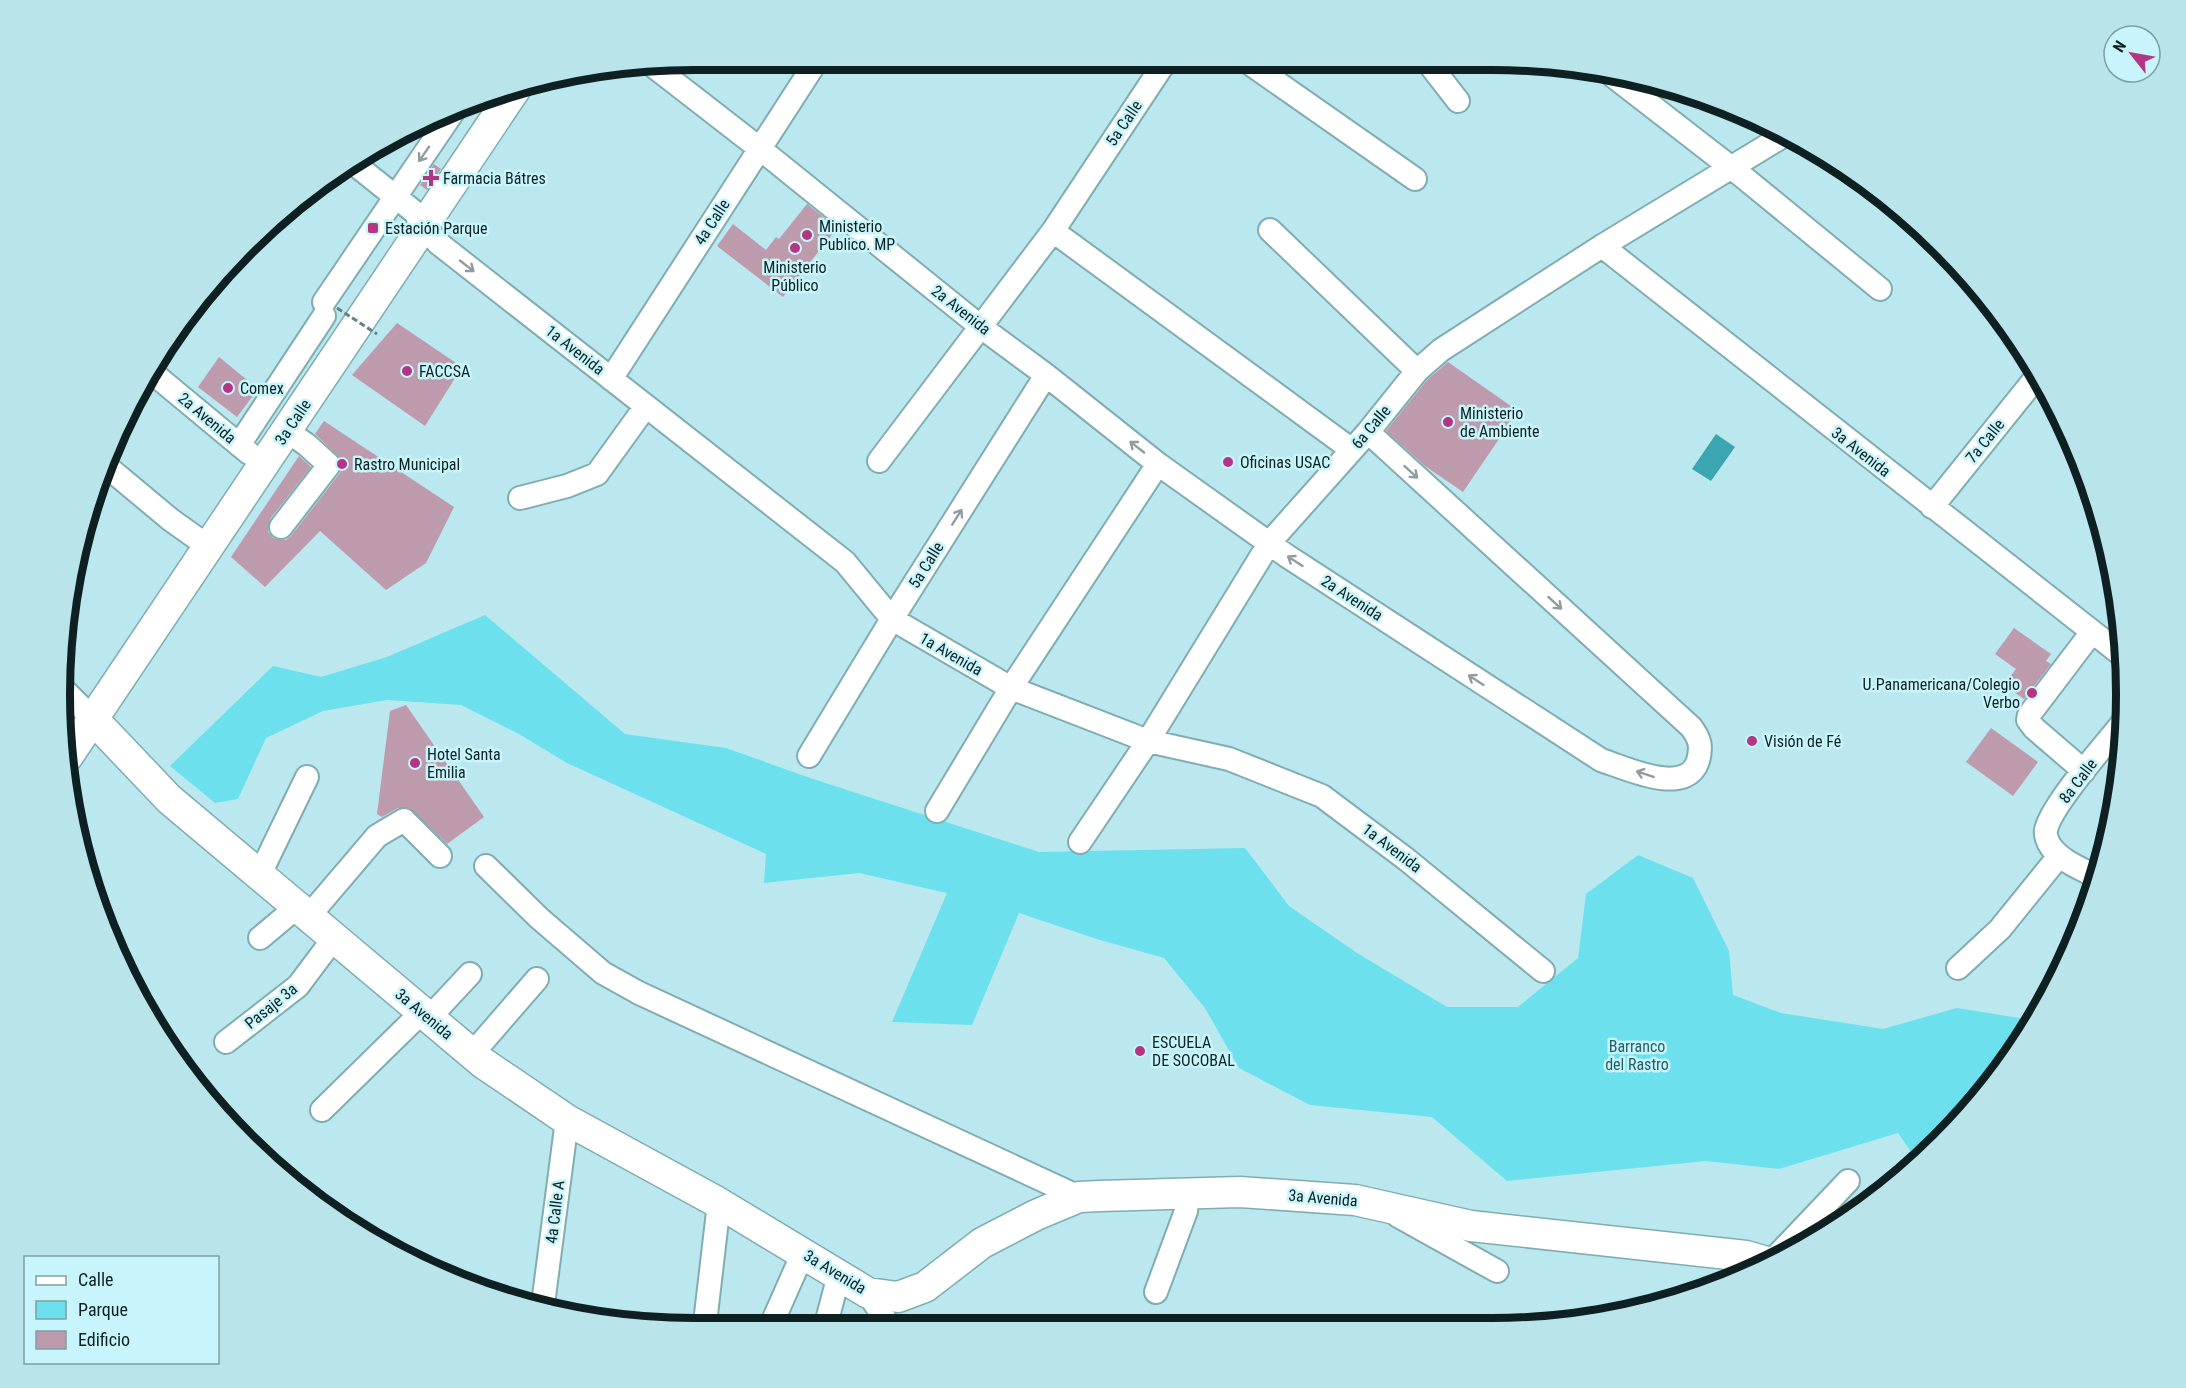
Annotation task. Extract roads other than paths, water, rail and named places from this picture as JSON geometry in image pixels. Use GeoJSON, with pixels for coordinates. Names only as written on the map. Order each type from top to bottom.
{"type":"FeatureCollection","features":[{"type":"Feature","properties":{"kind":"main road","name":"3a Calle"},"geometry":{"type":"LineString","coordinates":[[73,748],[287,431],[423,222],[508,100]]}},
{"type":"Feature","properties":{"kind":"main road","name":"3a Avenida"},"geometry":{"type":"LineString","coordinates":[[93,719],[169,799],[472,1054],[567,1120],[719,1203],[868,1293],[898,1297],[925,1287],[982,1243],[1036,1215],[1079,1197],[1240,1192],[1355,1200],[1472,1226],[1755,1259]]}},
{"type":"Feature","properties":{"kind":"street","name":"4a Calle"},"geometry":{"type":"LineString","coordinates":[[611,379],[811,70]]}},
{"type":"Feature","properties":{"kind":"street","name":"5a Calle"},"geometry":{"type":"LineString","coordinates":[[879,461],[1053,231],[1160,70]]}},
{"type":"Feature","properties":{"kind":"street"},"geometry":{"type":"LineString","coordinates":[[1258,70],[1415,179]]}},
{"type":"Feature","properties":{"kind":"street"},"geometry":{"type":"LineString","coordinates":[[1434,70],[1458,101]]}},
{"type":"Feature","properties":{"kind":"street","name":"2a Avenida"},"geometry":{"type":"LineString","coordinates":[[661,72],[981,327],[1046,375],[1158,464],[1336,588],[1602,760],[1660,779],[1684,777],[1691,772],[1697,764],[1701,745],[1697,735],[1690,727],[1368,432]]}},
{"type":"Feature","properties":{"kind":"street"},"geometry":{"type":"LineString","coordinates":[[1623,84],[1731,167],[1880,289]]}},
{"type":"Feature","properties":{"kind":"street"},"geometry":{"type":"LineString","coordinates":[[239,445],[328,308],[394,196],[446,122]]}},
{"type":"Feature","properties":{"kind":"street","name":"6a Calle"},"geometry":{"type":"LineString","coordinates":[[1080,842],[1148,741],[1270,542],[1368,432],[1418,371],[1441,350],[1602,246],[1777,140]]}},
{"type":"Feature","properties":{"kind":"street","name":"1a Avenida"},"geometry":{"type":"LineString","coordinates":[[360,168],[423,222],[438,243],[845,562],[892,620],[1011,688],[1148,741],[1229,759],[1322,796],[1407,858],[1543,971]]}},
{"type":"Feature","properties":{"kind":"street"},"geometry":{"type":"LineString","coordinates":[[1270,230],[1418,371]]}},
{"type":"Feature","properties":{"kind":"street"},"geometry":{"type":"LineString","coordinates":[[1053,231],[1352,450]]}},
{"type":"Feature","properties":{"kind":"street","name":"3a Avenida"},"geometry":{"type":"LineString","coordinates":[[1602,246],[2114,649]]}},
{"type":"Feature","properties":{"kind":"street","name":"5a Calle"},"geometry":{"type":"LineString","coordinates":[[809,756],[1046,375]]}},
{"type":"Feature","properties":{"kind":"street","name":"2a Avenida"},"geometry":{"type":"LineString","coordinates":[[157,377],[264,465]]}},
{"type":"Feature","properties":{"kind":"street","name":"7a Calle"},"geometry":{"type":"LineString","coordinates":[[1932,507],[2032,382]]}},
{"type":"Feature","properties":{"kind":"street"},"geometry":{"type":"LineString","coordinates":[[520,498],[567,486],[597,474],[646,406]]}},
{"type":"Feature","properties":{"kind":"street"},"geometry":{"type":"LineString","coordinates":[[280,527],[329,465],[287,431]]}},
{"type":"Feature","properties":{"kind":"street"},"geometry":{"type":"LineString","coordinates":[[937,811],[1011,688],[1158,464]]}},
{"type":"Feature","properties":{"kind":"street"},"geometry":{"type":"LineString","coordinates":[[112,471],[171,520],[209,547]]}},
{"type":"Feature","properties":{"kind":"street"},"geometry":{"type":"LineString","coordinates":[[2084,771],[2034,728],[2028,720],[2029,715],[2092,632]]}},
{"type":"Feature","properties":{"kind":"street","name":"3a Avenida"},"geometry":{"type":"LineString","coordinates":[[70,696],[93,719]]}},
{"type":"Feature","properties":{"kind":"street","name":"8a Calle"},"geometry":{"type":"LineString","coordinates":[[2054,851],[2045,833],[2050,818],[2114,733]]}},
{"type":"Feature","properties":{"kind":"street"},"geometry":{"type":"LineString","coordinates":[[259,876],[307,777]]}},
{"type":"Feature","properties":{"kind":"street"},"geometry":{"type":"LineString","coordinates":[[260,938],[303,912],[377,836],[404,820],[440,856]]}},
{"type":"Feature","properties":{"kind":"street"},"geometry":{"type":"LineString","coordinates":[[1958,968],[2000,929],[2054,851],[2089,873]]}},
{"type":"Feature","properties":{"kind":"street"},"geometry":{"type":"LineString","coordinates":[[486,866],[539,918],[603,973],[639,993],[1079,1197]]}},
{"type":"Feature","properties":{"kind":"street","name":"Pasaje 3a"},"geometry":{"type":"LineString","coordinates":[[226,1042],[298,986],[334,938]]}},
{"type":"Feature","properties":{"kind":"street"},"geometry":{"type":"LineString","coordinates":[[322,1110],[407,1029],[470,974]]}},
{"type":"Feature","properties":{"kind":"street"},"geometry":{"type":"LineString","coordinates":[[472,1054],[537,979]]}},
{"type":"Feature","properties":{"kind":"street","name":"4a Calle A"},"geometry":{"type":"LineString","coordinates":[[544,1299],[567,1120]]}},
{"type":"Feature","properties":{"kind":"street"},"geometry":{"type":"LineString","coordinates":[[1791,1241],[1848,1181]]}},
{"type":"Feature","properties":{"kind":"street"},"geometry":{"type":"LineString","coordinates":[[1156,1292],[1185,1211],[1188,1193]]}},
{"type":"Feature","properties":{"kind":"street"},"geometry":{"type":"LineString","coordinates":[[706,1318],[719,1203]]}},
{"type":"Feature","properties":{"kind":"street"},"geometry":{"type":"LineString","coordinates":[[1378,1205],[1497,1271]]}},
{"type":"Feature","properties":{"kind":"street"},"geometry":{"type":"LineString","coordinates":[[774,1318],[804,1253]]}},
{"type":"Feature","properties":{"kind":"street"},"geometry":{"type":"LineString","coordinates":[[828,1318],[839,1275]]}},
{"type":"Feature","properties":{"kind":"street"},"geometry":{"type":"LineString","coordinates":[[868,1293],[884,1318]]}},
{"type":"Feature","properties":{"kind":"place","name":"Farmacia Bátres"},"geometry":{"type":"Point","coordinates":[431,178]}},
{"type":"Feature","properties":{"kind":"place","name":"Estación Parque"},"geometry":{"type":"Point","coordinates":[373,228]}},
{"type":"Feature","properties":{"kind":"place","name":"Ministerio Publico. MP"},"geometry":{"type":"Point","coordinates":[807,235]}},
{"type":"Feature","properties":{"kind":"place","name":"Ministerio Público"},"geometry":{"type":"Point","coordinates":[795,248]}},
{"type":"Feature","properties":{"kind":"place","name":"FACCSA"},"geometry":{"type":"Point","coordinates":[407,371]}},
{"type":"Feature","properties":{"kind":"place","name":"Comex"},"geometry":{"type":"Point","coordinates":[228,388]}},
{"type":"Feature","properties":{"kind":"place","name":"Ministerio de Ambiente"},"geometry":{"type":"Point","coordinates":[1448,422]}},
{"type":"Feature","properties":{"kind":"place","name":"Oficinas USAC"},"geometry":{"type":"Point","coordinates":[1228,462]}},
{"type":"Feature","properties":{"kind":"place","name":"Rastro Municipal"},"geometry":{"type":"Point","coordinates":[342,464]}},
{"type":"Feature","properties":{"kind":"place","name":"U.Panamericana/Colegio Verbo"},"geometry":{"type":"Point","coordinates":[2032,693]}},
{"type":"Feature","properties":{"kind":"place","name":"Visión de Fé"},"geometry":{"type":"Point","coordinates":[1752,741]}},
{"type":"Feature","properties":{"kind":"place","name":"Hotel Santa Emilia"},"geometry":{"type":"Point","coordinates":[415,763]}},
{"type":"Feature","properties":{"kind":"place","name":"ESCUELA DE SOCOBAL"},"geometry":{"type":"Point","coordinates":[1140,1051]}},
{"type":"Feature","properties":{"kind":"park label","name":"Barranco del Rastro"},"geometry":{"type":"Point","coordinates":[1637,1055]}}]}
